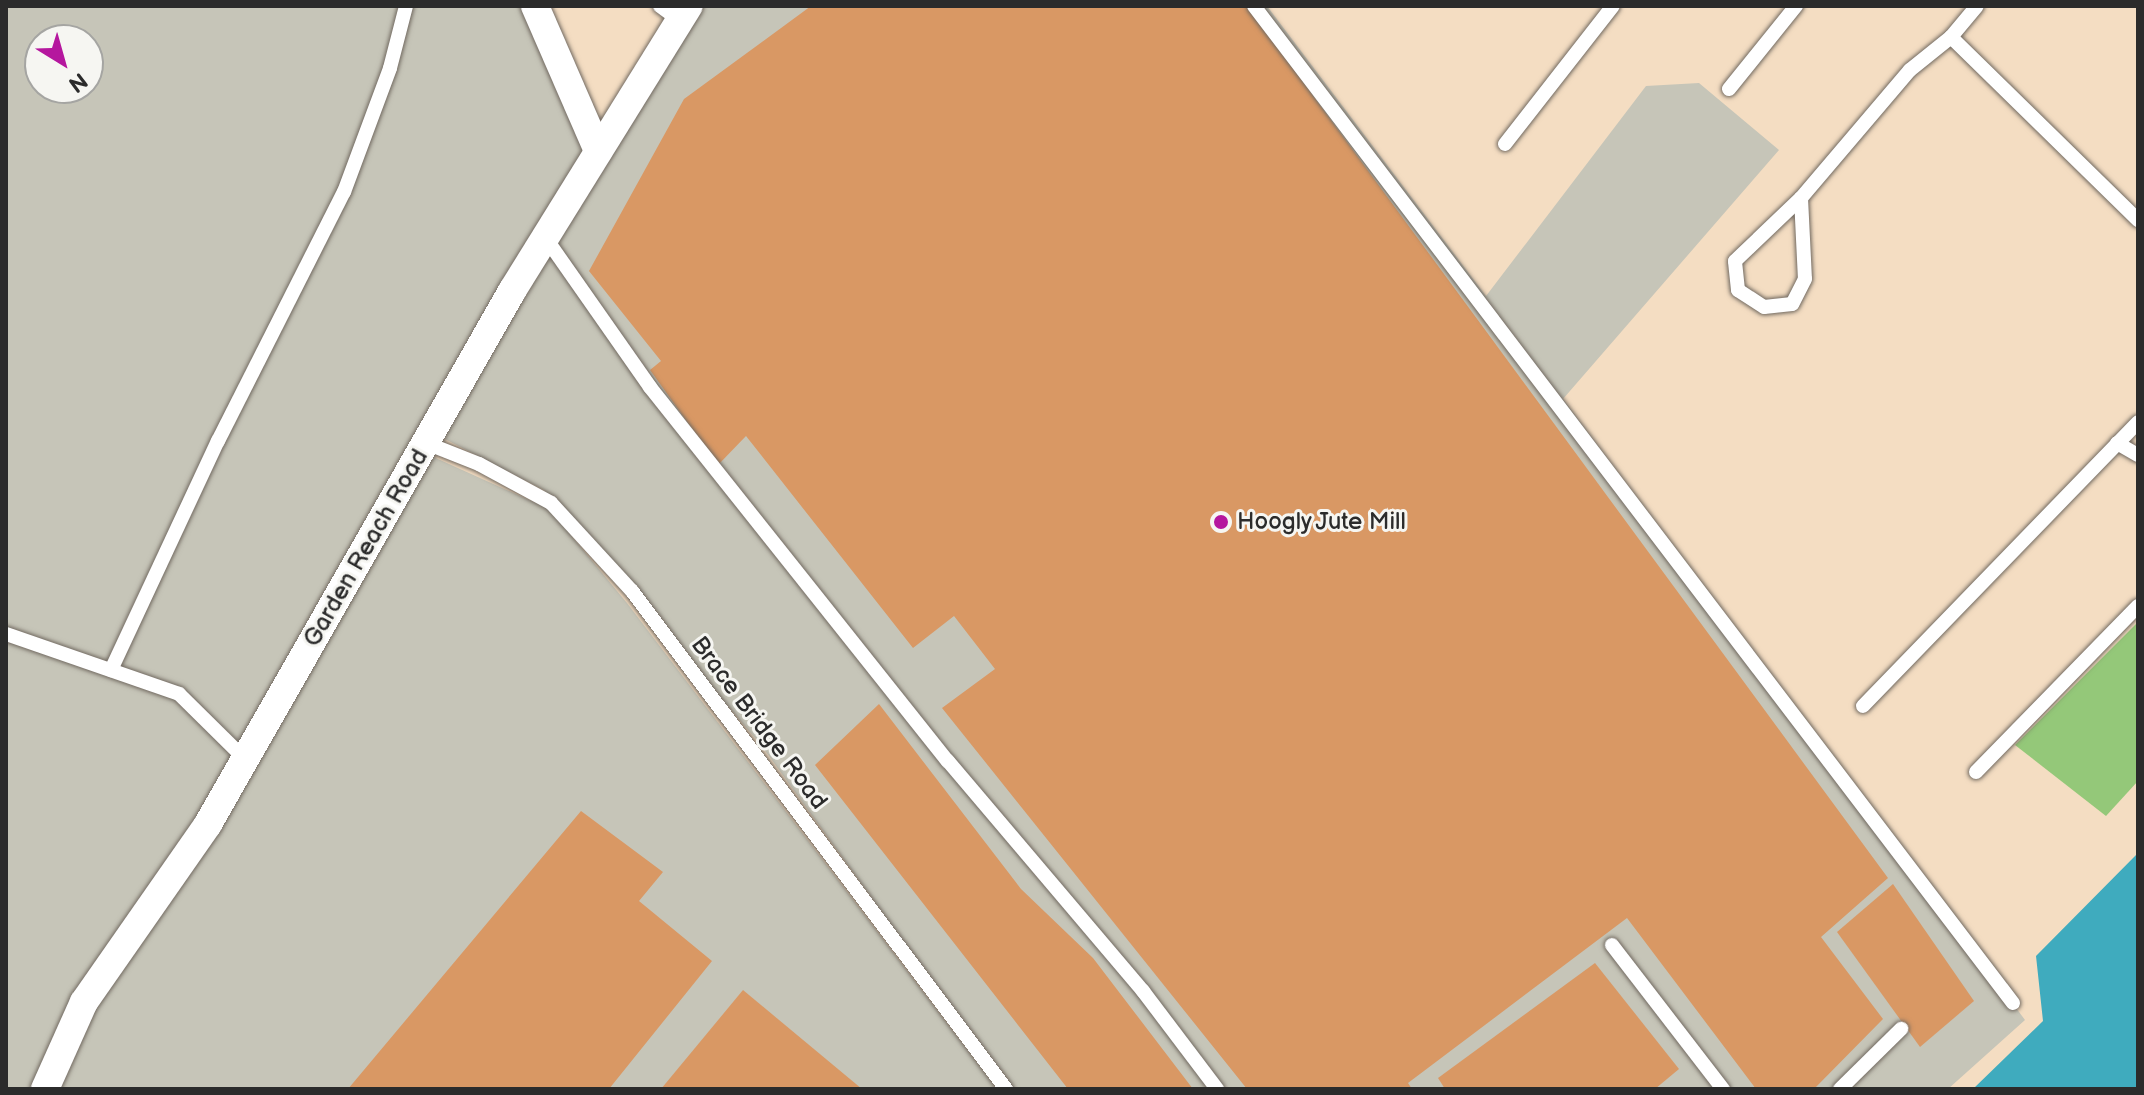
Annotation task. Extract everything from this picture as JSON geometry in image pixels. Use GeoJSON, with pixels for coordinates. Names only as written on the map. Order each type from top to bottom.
{"type":"FeatureCollection","features":[{"type":"Feature","properties":{"kind":"street"},"geometry":{"type":"LineString","coordinates":[[535,6],[598,151]]}},
{"type":"Feature","properties":{"kind":"street","name":"Garden Reach Road"},"geometry":{"type":"LineString","coordinates":[[45,1089],[84,1002],[208,824],[676,11]]}},
{"type":"Feature","properties":{"kind":"lane"},"geometry":{"type":"LineString","coordinates":[[111,670],[218,441],[344,192],[390,68],[406,6]]}},
{"type":"Feature","properties":{"kind":"lane"},"geometry":{"type":"LineString","coordinates":[[1254,6],[2013,1003]]}},
{"type":"Feature","properties":{"kind":"lane"},"geometry":{"type":"LineString","coordinates":[[1505,144],[1613,6]]}},
{"type":"Feature","properties":{"kind":"lane"},"geometry":{"type":"LineString","coordinates":[[1729,89],[1796,6]]}},
{"type":"Feature","properties":{"kind":"lane"},"geometry":{"type":"LineString","coordinates":[[1801,198],[1805,279],[1792,304],[1764,307],[1738,290],[1735,261],[1801,198],[1910,70],[1951,37],[1977,6]]}},
{"type":"Feature","properties":{"kind":"lane"},"geometry":{"type":"LineString","coordinates":[[1951,37],[2138,220]]}},
{"type":"Feature","properties":{"kind":"lane"},"geometry":{"type":"LineString","coordinates":[[545,237],[650,387],[948,761],[1143,991],[1217,1089]]}},
{"type":"Feature","properties":{"kind":"lane"},"geometry":{"type":"LineString","coordinates":[[1863,706],[2138,422]]}},
{"type":"Feature","properties":{"kind":"lane","name":"Brace Bridge Road"},"geometry":{"type":"LineString","coordinates":[[426,443],[479,464],[551,503],[632,591],[1006,1089]]}},
{"type":"Feature","properties":{"kind":"lane"},"geometry":{"type":"LineString","coordinates":[[2117,443],[2138,455]]}},
{"type":"Feature","properties":{"kind":"lane"},"geometry":{"type":"LineString","coordinates":[[1976,772],[2138,606]]}},
{"type":"Feature","properties":{"kind":"lane"},"geometry":{"type":"LineString","coordinates":[[6,634],[179,694],[245,759]]}},
{"type":"Feature","properties":{"kind":"lane"},"geometry":{"type":"LineString","coordinates":[[1612,945],[1723,1089]]}},
{"type":"Feature","properties":{"kind":"lane"},"geometry":{"type":"LineString","coordinates":[[1840,1089],[1901,1029]]}},
{"type":"Feature","properties":{"kind":"shaded area"},"geometry":{"type":"Polygon","coordinates":[[[6,6],[524,6],[588,154],[246,743],[33,1089],[6,1089],[6,6]]]}},
{"type":"Feature","properties":{"kind":"shaded area","name":"Hoogly Jute Mill"},"geometry":{"type":"Polygon","coordinates":[[[704,6],[1267,6],[1486,296],[1646,86],[1699,83],[1779,150],[1563,399],[2025,1020],[1948,1089],[1010,1089],[761,745],[544,490],[443,438],[558,240],[704,6]]]}},
{"type":"Feature","properties":{"kind":"shaded area"},"geometry":{"type":"Polygon","coordinates":[[[429,455],[549,509],[627,603],[997,1089],[57,1089],[95,1010],[429,455]]]}},
{"type":"Feature","properties":{"kind":"green space"},"geometry":{"type":"Polygon","coordinates":[[[2138,622],[2138,781],[2106,816],[2015,745],[2138,622]]]}},
{"type":"Feature","properties":{"kind":"water"},"geometry":{"type":"Polygon","coordinates":[[[2138,853],[2138,1089],[1973,1089],[2043,1021],[2036,956],[2138,853]]]}},
{"type":"Feature","properties":{"kind":"building","name":"Hoogly Jute Mill"},"geometry":{"type":"Polygon","coordinates":[[[811,6],[1247,6],[1888,878],[1821,937],[1883,1019],[1814,1089],[1756,1089],[1627,918],[1408,1083],[1412,1089],[1247,1089],[942,708],[995,669],[954,616],[913,648],[746,436],[718,465],[650,370],[661,361],[589,271],[684,99],[811,6]]]}},
{"type":"Feature","properties":{"kind":"building"},"geometry":{"type":"Polygon","coordinates":[[[879,704],[1021,889],[1093,958],[1193,1089],[1068,1089],[815,765],[879,704]]]}},
{"type":"Feature","properties":{"kind":"building"},"geometry":{"type":"Polygon","coordinates":[[[581,811],[663,872],[639,901],[712,961],[609,1089],[348,1089],[581,811]]]}},
{"type":"Feature","properties":{"kind":"building"},"geometry":{"type":"Polygon","coordinates":[[[1893,884],[1974,1001],[1920,1047],[1837,932],[1893,884]]]}},
{"type":"Feature","properties":{"kind":"building"},"geometry":{"type":"Polygon","coordinates":[[[1595,963],[1679,1069],[1655,1089],[1445,1089],[1438,1078],[1595,963]]]}},
{"type":"Feature","properties":{"kind":"building"},"geometry":{"type":"Polygon","coordinates":[[[743,990],[862,1089],[661,1089],[743,990]]]}},
{"type":"Feature","properties":{"kind":"place","name":"Hoogly Jute Mill"},"geometry":{"type":"Point","coordinates":[1221,522]}}]}
